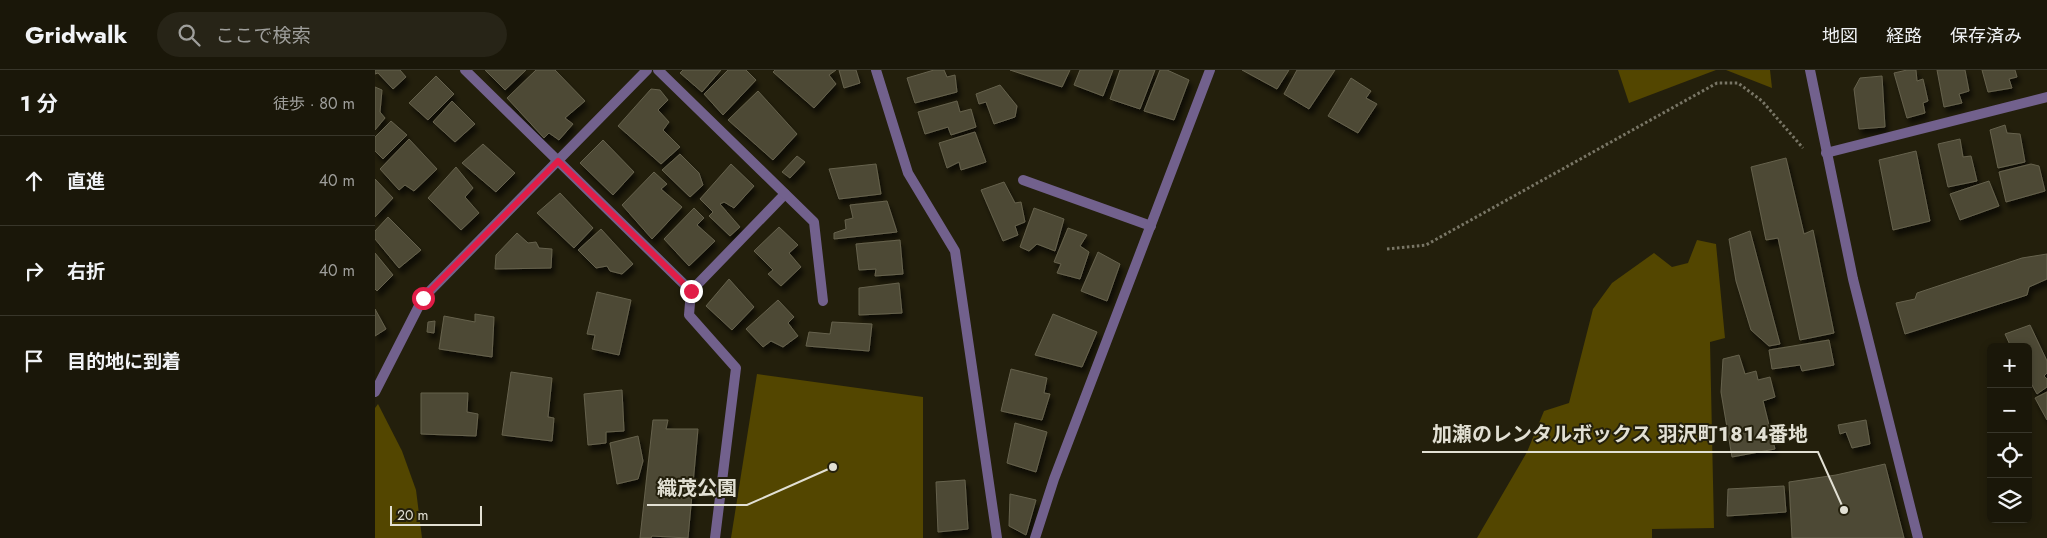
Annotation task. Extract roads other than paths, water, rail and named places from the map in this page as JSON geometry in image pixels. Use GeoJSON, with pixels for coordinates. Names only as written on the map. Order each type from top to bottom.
{"type":"FeatureCollection","features":[{"type":"Feature","properties":{"kind":"street"},"geometry":{"type":"LineString","coordinates":[[465,70],[691,291]]}},
{"type":"Feature","properties":{"kind":"street"},"geometry":{"type":"LineString","coordinates":[[377,385],[423,298],[647,70]]}},
{"type":"Feature","properties":{"kind":"street"},"geometry":{"type":"LineString","coordinates":[[658,70],[814,222],[823,301]]}},
{"type":"Feature","properties":{"kind":"street"},"geometry":{"type":"LineString","coordinates":[[876,70],[908,173],[955,251],[997,538]]}},
{"type":"Feature","properties":{"kind":"street"},"geometry":{"type":"LineString","coordinates":[[1035,538],[1054,479],[1210,70]]}},
{"type":"Feature","properties":{"kind":"street"},"geometry":{"type":"LineString","coordinates":[[1810,70],[1853,279],[1918,538]]}},
{"type":"Feature","properties":{"kind":"street"},"geometry":{"type":"LineString","coordinates":[[1826,153],[2047,97]]}},
{"type":"Feature","properties":{"kind":"street"},"geometry":{"type":"LineString","coordinates":[[1023,180],[1151,226]]}},
{"type":"Feature","properties":{"kind":"street"},"geometry":{"type":"LineString","coordinates":[[715,538],[736,368],[689,315],[691,291],[785,194]]}},
{"type":"Feature","properties":{"kind":"place","name":"織茂公園"},"geometry":{"type":"Point","coordinates":[833,467]}},
{"type":"Feature","properties":{"kind":"place","name":"加瀬のレンタルボックス 羽沢町１８１４番地"},"geometry":{"type":"Point","coordinates":[1844,510]}}]}
